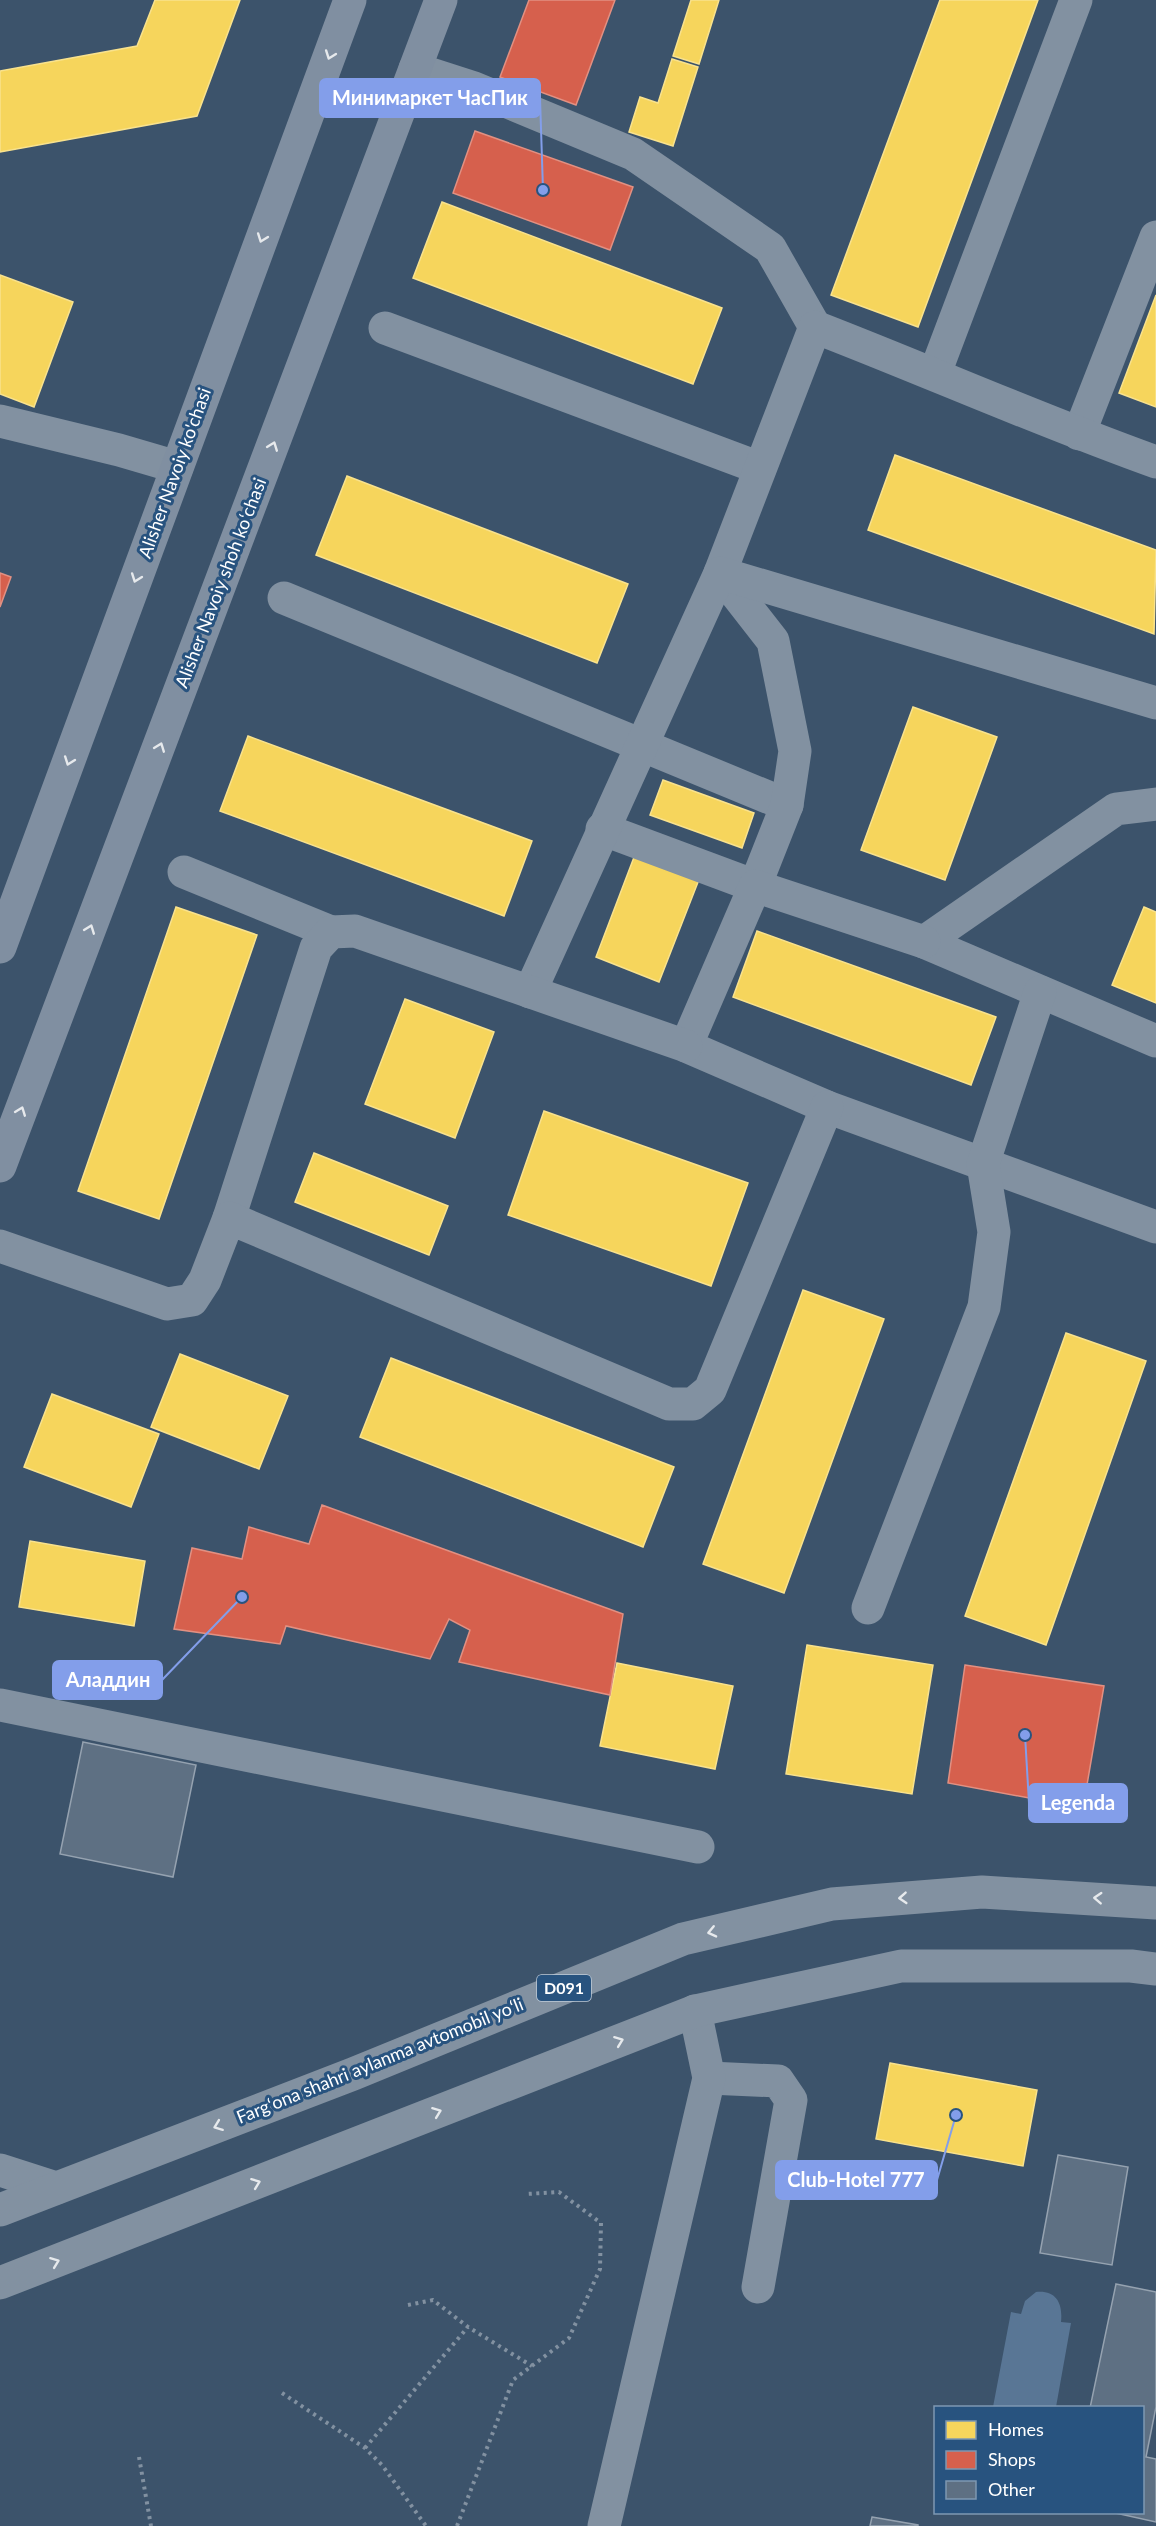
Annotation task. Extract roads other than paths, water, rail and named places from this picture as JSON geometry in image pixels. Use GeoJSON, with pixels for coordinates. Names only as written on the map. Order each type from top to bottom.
{"type":"FeatureCollection","features":[{"type":"Feature","properties":{"kind":"main road","name":"Alisher Navoiy ko'chasi"},"geometry":{"type":"LineString","coordinates":[[0,947],[350,0]]}},
{"type":"Feature","properties":{"kind":"main road","name":"Alisher Navoiy shoh koʻchasi"},"geometry":{"type":"LineString","coordinates":[[0,1166],[441,0]]}},
{"type":"Feature","properties":{"kind":"main road"},"geometry":{"type":"LineString","coordinates":[[935,373],[1076,0]]}},
{"type":"Feature","properties":{"kind":"main road"},"geometry":{"type":"LineString","coordinates":[[416,69],[474,88],[633,154],[770,249],[815,327],[935,373],[1079,434],[1156,462]]}},
{"type":"Feature","properties":{"kind":"main road"},"geometry":{"type":"LineString","coordinates":[[1079,434],[1156,237]]}},
{"type":"Feature","properties":{"kind":"main road"},"geometry":{"type":"LineString","coordinates":[[530,992],[720,573],[815,327]]}},
{"type":"Feature","properties":{"kind":"main road"},"geometry":{"type":"LineString","coordinates":[[385,328],[760,468]]}},
{"type":"Feature","properties":{"kind":"main road"},"geometry":{"type":"LineString","coordinates":[[0,421],[119,450],[177,467]]}},
{"type":"Feature","properties":{"kind":"main road"},"geometry":{"type":"LineString","coordinates":[[720,573],[1156,703]]}},
{"type":"Feature","properties":{"kind":"main road"},"geometry":{"type":"LineString","coordinates":[[686,1046],[787,805],[795,751],[773,641],[720,573]]}},
{"type":"Feature","properties":{"kind":"main road"},"geometry":{"type":"LineString","coordinates":[[284,598],[787,805]]}},
{"type":"Feature","properties":{"kind":"main road"},"geometry":{"type":"LineString","coordinates":[[924,942],[1116,809],[1156,804]]}},
{"type":"Feature","properties":{"kind":"main road"},"geometry":{"type":"LineString","coordinates":[[602,829],[755,886],[924,942],[1156,1041]]}},
{"type":"Feature","properties":{"kind":"main road"},"geometry":{"type":"LineString","coordinates":[[184,872],[331,932],[355,931],[686,1046],[827,1107],[1156,1227]]}},
{"type":"Feature","properties":{"kind":"main road"},"geometry":{"type":"LineString","coordinates":[[0,1245],[167,1304],[192,1300],[205,1280],[229,1218],[316,948],[331,932]]}},
{"type":"Feature","properties":{"kind":"main road"},"geometry":{"type":"LineString","coordinates":[[868,1608],[984,1307],[994,1232],[983,1164],[1040,992]]}},
{"type":"Feature","properties":{"kind":"main road"},"geometry":{"type":"LineString","coordinates":[[229,1218],[669,1404],[693,1404],[710,1390],[827,1107]]}},
{"type":"Feature","properties":{"kind":"main road"},"geometry":{"type":"LineString","coordinates":[[0,1705],[698,1847]]}},
{"type":"Feature","properties":{"kind":"main road","name":"Fargʻona shahri aylanma avtomobil yoʻli"},"geometry":{"type":"LineString","coordinates":[[0,2210],[353,2074],[683,1939],[832,1904],[982,1892],[1156,1903]]}},
{"type":"Feature","properties":{"kind":"main road"},"geometry":{"type":"LineString","coordinates":[[0,2283],[695,2011],[901,1966],[1131,1966],[1156,1969]]}},
{"type":"Feature","properties":{"kind":"main road"},"geometry":{"type":"LineString","coordinates":[[604,2526],[709,2078],[695,2011]]}},
{"type":"Feature","properties":{"kind":"main road"},"geometry":{"type":"LineString","coordinates":[[709,2078],[778,2081],[791,2100],[758,2287]]}},
{"type":"Feature","properties":{"kind":"main road"},"geometry":{"type":"LineString","coordinates":[[0,2170],[56,2188]]}},
{"type":"Feature","properties":{"kind":"water"},"geometry":{"type":"Polygon","coordinates":[[[1036,2292],[1049,2293],[1057,2299],[1061,2309],[1061,2322],[1071,2323],[1056,2406],[993,2406],[1011,2312],[1021,2314],[1025,2301],[1036,2292]]]}},
{"type":"Feature","properties":{"kind":"place","name":"Минимаркет ЧасПик"},"geometry":{"type":"Point","coordinates":[543,190]}},
{"type":"Feature","properties":{"kind":"place","name":"Аладдин"},"geometry":{"type":"Point","coordinates":[242,1597]}},
{"type":"Feature","properties":{"kind":"place","name":"Legenda"},"geometry":{"type":"Point","coordinates":[1025,1735]}},
{"type":"Feature","properties":{"kind":"place","name":"Club-Hotel 777"},"geometry":{"type":"Point","coordinates":[956,2115]}}]}
